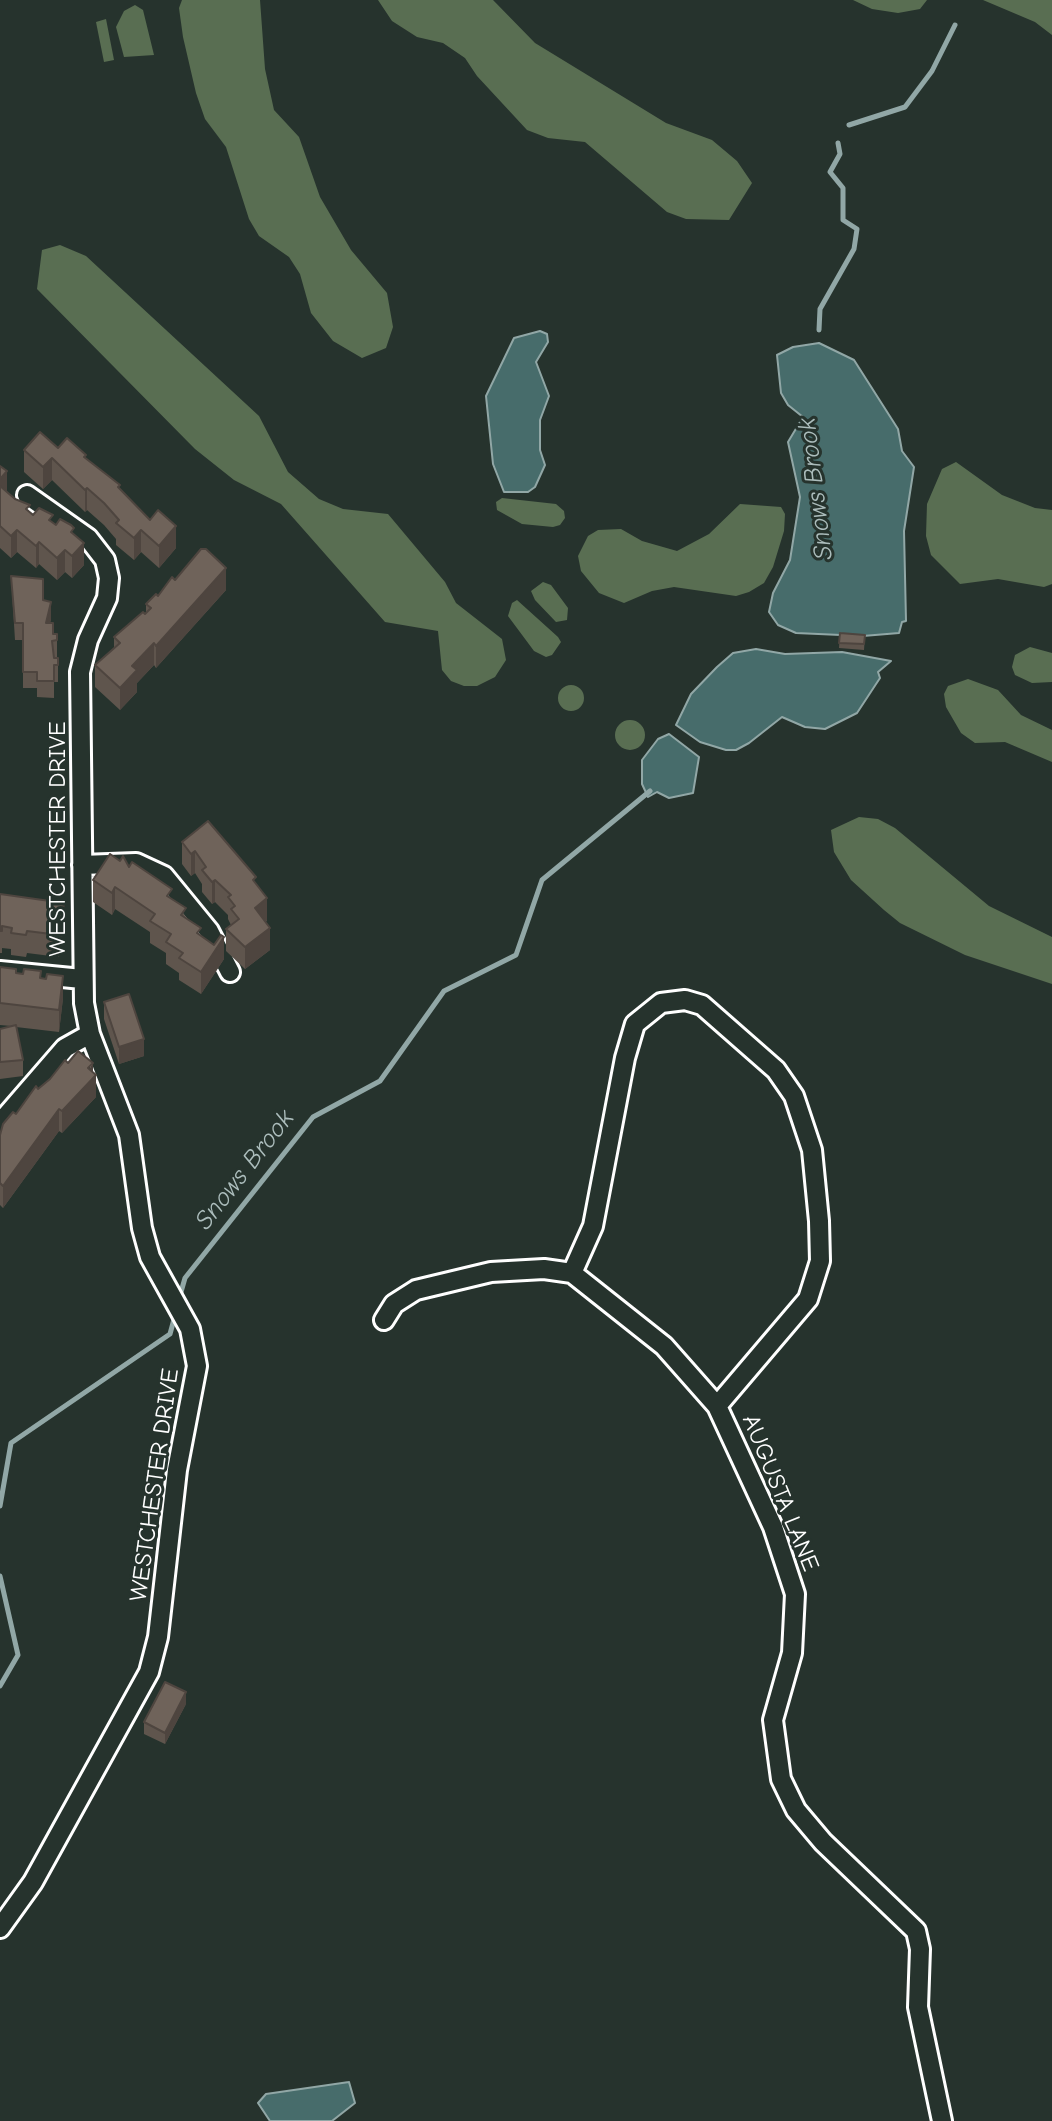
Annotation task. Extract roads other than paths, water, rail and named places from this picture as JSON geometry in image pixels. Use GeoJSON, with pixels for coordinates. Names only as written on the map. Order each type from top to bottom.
{"type":"FeatureCollection","features":[{"type":"Feature","properties":{"kind":"street","name":"WESTCHESTER DRIVE"},"geometry":{"type":"LineString","coordinates":[[0,1928],[33,1882],[149,1672],[158,1637],[179,1461],[196,1383],[194,1341],[150,1257],[126,1122],[90,1034],[82,979],[80,672],[88,640],[107,598],[109,578],[105,560],[88,538],[27,495]]}},
{"type":"Feature","properties":{"kind":"street"},"geometry":{"type":"LineString","coordinates":[[82,865],[136,863],[164,876],[209,931],[230,972]]}},
{"type":"Feature","properties":{"kind":"street"},"geometry":{"type":"LineString","coordinates":[[0,971],[82,979]]}},
{"type":"Feature","properties":{"kind":"street"},"geometry":{"type":"LineString","coordinates":[[384,1320],[394,1304],[416,1290],[491,1272],[544,1269],[572,1273],[589,1238],[600,1200],[625,1058],[635,1024],[661,1003],[685,1000],[702,1005],[776,1070],[794,1096],[812,1150],[819,1221],[820,1261],[808,1299],[717,1406]]}},
{"type":"Feature","properties":{"kind":"street"},"geometry":{"type":"LineString","coordinates":[[0,1123],[65,1048],[90,1034]]}},
{"type":"Feature","properties":{"kind":"street","name":"AUGUSTA LANE"},"geometry":{"type":"LineString","coordinates":[[572,1273],[664,1346],[717,1406],[773,1527],[795,1594],[792,1653],[773,1720],[781,1779],[796,1810],[823,1842],[909,1922],[920,1943],[918,2007],[942,2121]]}},
{"type":"Feature","properties":{"kind":"water"},"geometry":{"type":"Polygon","coordinates":[[[540,331],[547,334],[548,342],[536,362],[549,396],[540,420],[540,450],[545,465],[535,487],[528,492],[504,492],[493,464],[486,396],[514,338],[540,331]]]}},
{"type":"Feature","properties":{"kind":"water"},"geometry":{"type":"Polygon","coordinates":[[[819,343],[854,360],[898,429],[902,451],[914,467],[904,531],[906,621],[902,622],[899,633],[863,636],[796,633],[778,625],[769,612],[773,593],[790,560],[800,497],[788,442],[803,417],[788,405],[781,393],[777,355],[793,347],[819,343]]]}},
{"type":"Feature","properties":{"kind":"water"},"geometry":{"type":"Polygon","coordinates":[[[756,649],[785,654],[842,652],[891,661],[878,672],[880,678],[857,713],[825,729],[805,727],[782,717],[749,743],[736,750],[726,750],[700,742],[676,725],[691,694],[717,667],[733,653],[756,649]]]}},
{"type":"Feature","properties":{"kind":"water"},"geometry":{"type":"Polygon","coordinates":[[[669,734],[699,757],[693,793],[669,798],[657,792],[648,797],[642,784],[642,760],[658,739],[669,734]]]}},
{"type":"Feature","properties":{"kind":"water"},"geometry":{"type":"Polygon","coordinates":[[[349,2082],[355,2103],[332,2121],[270,2121],[258,2103],[266,2094],[349,2082]]]}},
{"type":"Feature","properties":{"kind":"waterway","name":"Snows Brook"},"geometry":{"type":"LineString","coordinates":[[849,125],[905,107],[932,71],[955,25]]}},
{"type":"Feature","properties":{"kind":"waterway","name":"Snows Brook"},"geometry":{"type":"LineString","coordinates":[[819,330],[820,309],[854,249],[857,229],[843,220],[843,188],[830,172],[840,154],[838,143]]}},
{"type":"Feature","properties":{"kind":"waterway","name":"Snows Brook"},"geometry":{"type":"LineString","coordinates":[[179,1299],[185,1278],[313,1117],[380,1081],[444,991],[516,955],[542,880],[650,791]]}},
{"type":"Feature","properties":{"kind":"waterway","name":"Snows Brook"},"geometry":{"type":"LineString","coordinates":[[0,1506],[11,1443],[170,1334],[176,1312]]}},
{"type":"Feature","properties":{"kind":"waterway","name":"Snows Brook"},"geometry":{"type":"LineString","coordinates":[[0,1576],[18,1655],[0,1686]]}}]}
